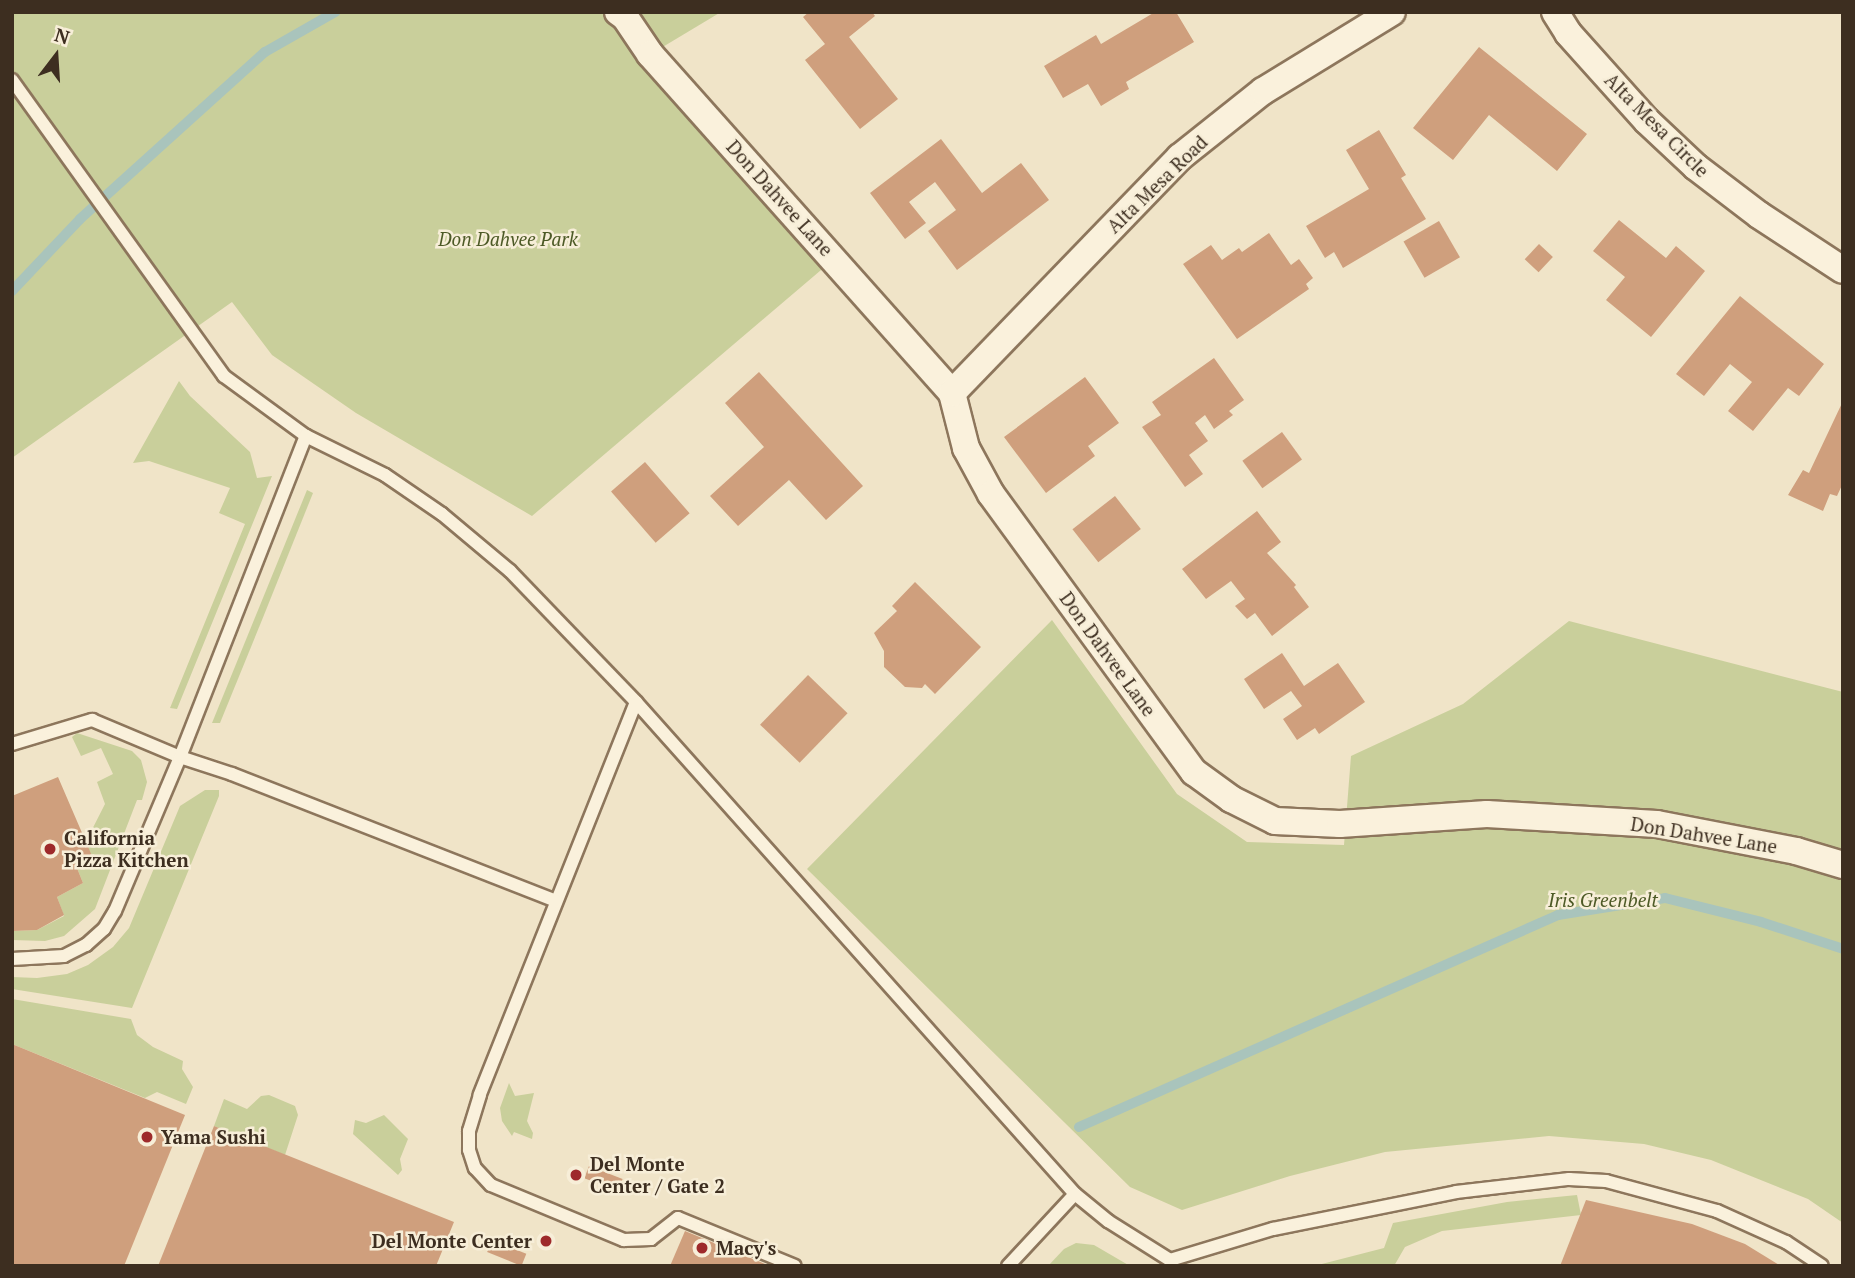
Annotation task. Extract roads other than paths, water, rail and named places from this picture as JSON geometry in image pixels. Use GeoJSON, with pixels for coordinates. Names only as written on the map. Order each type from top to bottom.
{"type":"FeatureCollection","features":[{"type":"Feature","properties":{"kind":"street","name":"Don Dahvee Lane"},"geometry":{"type":"LineString","coordinates":[[618,12],[625,17],[650,54],[952,393],[966,448],[991,494],[1195,772],[1231,799],[1275,821],[1340,824],[1487,814],[1657,824],[1796,851],[1843,864]]}},
{"type":"Feature","properties":{"kind":"street","name":"Alta Mesa Road"},"geometry":{"type":"LineString","coordinates":[[952,393],[1138,199],[1198,141],[1284,77],[1392,12]]}},
{"type":"Feature","properties":{"kind":"street","name":"Alta Mesa Circle"},"geometry":{"type":"LineString","coordinates":[[1555,12],[1568,33],[1647,121],[1696,167],[1759,215],[1843,270]]}},
{"type":"Feature","properties":{"kind":"lane"},"geometry":{"type":"LineString","coordinates":[[12,80],[224,376],[306,436],[377,470],[442,514],[510,570],[636,702],[1075,1194],[1108,1221],[1183,1266]]}},
{"type":"Feature","properties":{"kind":"lane"},"geometry":{"type":"LineString","coordinates":[[12,958],[64,956],[86,945],[104,929],[115,911],[180,757],[306,436]]}},
{"type":"Feature","properties":{"kind":"lane"},"geometry":{"type":"LineString","coordinates":[[636,702],[468,1131],[469,1150],[475,1168],[491,1185],[624,1240],[651,1239],[678,1218],[795,1266]]}},
{"type":"Feature","properties":{"kind":"lane"},"geometry":{"type":"LineString","coordinates":[[12,744],[92,720],[180,757],[232,774],[556,901]]}},
{"type":"Feature","properties":{"kind":"lane"},"geometry":{"type":"LineString","coordinates":[[1170,1260],[1273,1229],[1456,1192],[1569,1179],[1606,1181],[1645,1189],[1717,1211],[1786,1242],[1822,1266]]}},
{"type":"Feature","properties":{"kind":"lane"},"geometry":{"type":"LineString","coordinates":[[1008,1266],[1075,1194]]}},
{"type":"Feature","properties":{"kind":"waterway"},"geometry":{"type":"LineString","coordinates":[[12,291],[80,219],[265,52],[335,12]]}},
{"type":"Feature","properties":{"kind":"waterway"},"geometry":{"type":"LineString","coordinates":[[1079,1127],[1558,915],[1665,898],[1761,922],[1843,949]]}},
{"type":"Feature","properties":{"kind":"place","name":"California Pizza Kitchen"},"geometry":{"type":"Point","coordinates":[50,849]}},
{"type":"Feature","properties":{"kind":"place","name":"Yama Sushi"},"geometry":{"type":"Point","coordinates":[147,1137]}},
{"type":"Feature","properties":{"kind":"place","name":"Del Monte Center / Gate 2"},"geometry":{"type":"Point","coordinates":[576,1175]}},
{"type":"Feature","properties":{"kind":"place","name":"Del Monte Center"},"geometry":{"type":"Point","coordinates":[546,1241]}},
{"type":"Feature","properties":{"kind":"place","name":"Macy's"},"geometry":{"type":"Point","coordinates":[702,1248]}},
{"type":"Feature","properties":{"kind":"park label","name":"Don Dahvee Park"},"geometry":{"type":"Point","coordinates":[508,239]}},
{"type":"Feature","properties":{"kind":"park label","name":"Iris Greenbelt"},"geometry":{"type":"Point","coordinates":[1603,900]}}]}
